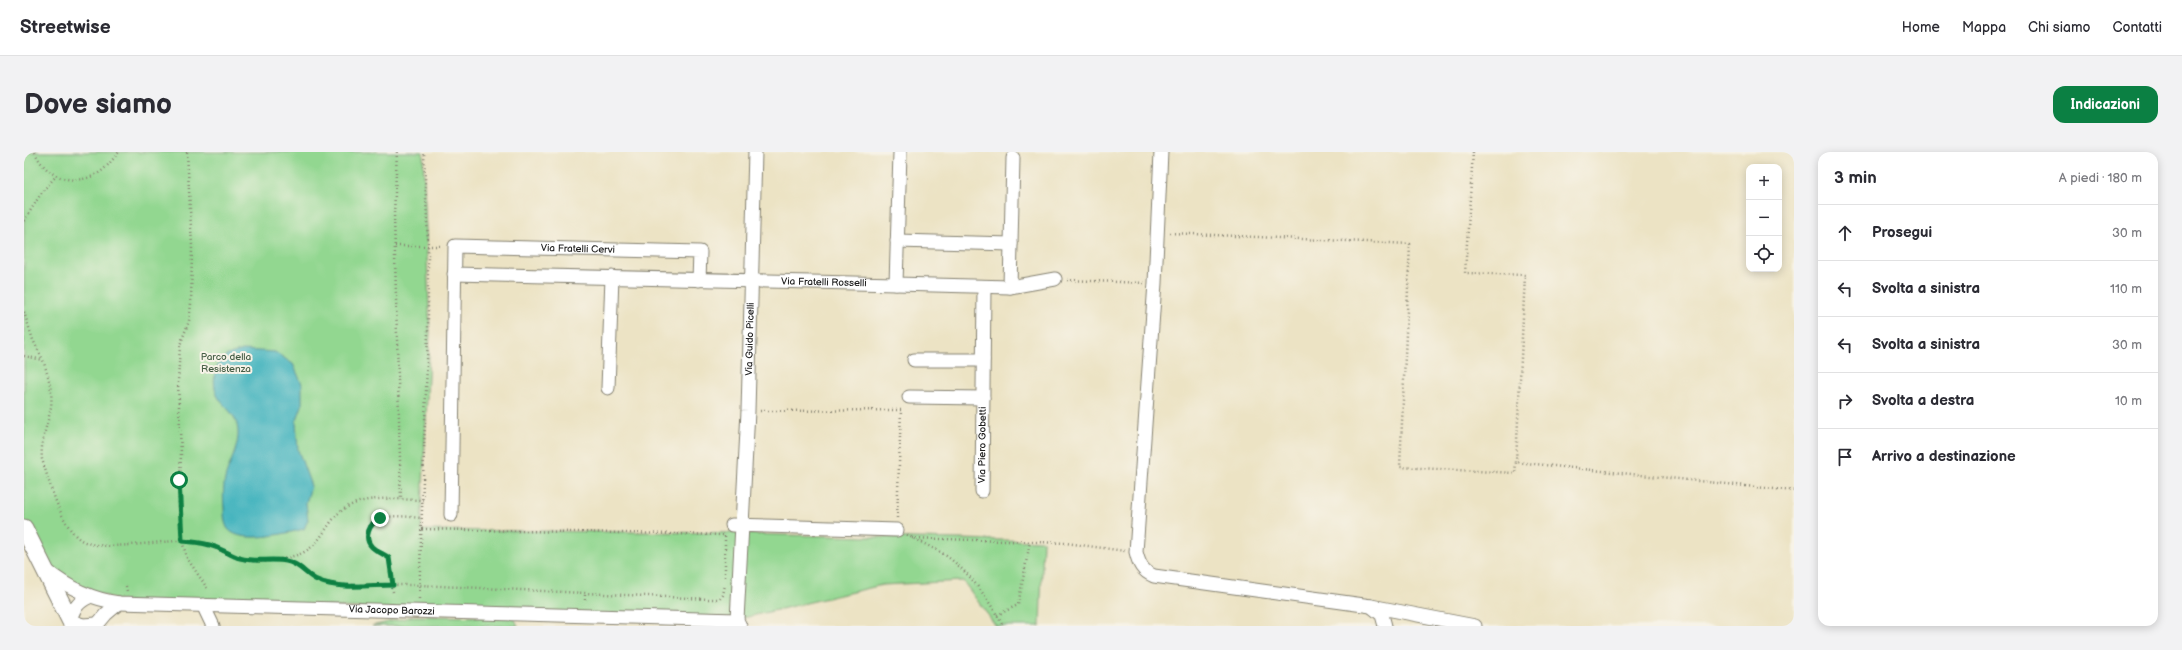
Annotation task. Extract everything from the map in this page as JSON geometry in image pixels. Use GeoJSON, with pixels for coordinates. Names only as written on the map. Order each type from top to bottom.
{"type":"FeatureCollection","features":[{"type":"Feature","properties":{"kind":"main road"},"geometry":{"type":"LineString","coordinates":[[24,528],[72,623]]}},
{"type":"Feature","properties":{"kind":"street","name":"Via Guido Picelli"},"geometry":{"type":"LineString","coordinates":[[739,623],[738,525],[751,282],[755,152]]}},
{"type":"Feature","properties":{"kind":"street"},"geometry":{"type":"LineString","coordinates":[[1161,152],[1155,283],[1136,552],[1141,567],[1146,573],[1154,576],[1371,606],[1475,626]]}},
{"type":"Feature","properties":{"kind":"street"},"geometry":{"type":"LineString","coordinates":[[896,284],[900,153]]}},
{"type":"Feature","properties":{"kind":"street"},"geometry":{"type":"LineString","coordinates":[[1010,287],[1013,158]]}},
{"type":"Feature","properties":{"kind":"street"},"geometry":{"type":"LineString","coordinates":[[898,241],[1011,244]]}},
{"type":"Feature","properties":{"kind":"street","name":"Via Fratelli Cervi"},"geometry":{"type":"LineString","coordinates":[[451,515],[455,246],[700,252],[699,280]]}},
{"type":"Feature","properties":{"kind":"street"},"geometry":{"type":"LineString","coordinates":[[454,274],[751,282]]}},
{"type":"Feature","properties":{"kind":"street"},"geometry":{"type":"LineString","coordinates":[[608,388],[612,278]]}},
{"type":"Feature","properties":{"kind":"street","name":"Via Fratelli Rosselli"},"geometry":{"type":"LineString","coordinates":[[751,282],[1010,287],[1055,279]]}},
{"type":"Feature","properties":{"kind":"street","name":"Via Piero Gobetti"},"geometry":{"type":"LineString","coordinates":[[982,491],[984,287]]}},
{"type":"Feature","properties":{"kind":"street"},"geometry":{"type":"LineString","coordinates":[[914,360],[983,360]]}},
{"type":"Feature","properties":{"kind":"street","name":"Via Piero Gobetti"},"geometry":{"type":"LineString","coordinates":[[909,398],[983,398]]}},
{"type":"Feature","properties":{"kind":"street"},"geometry":{"type":"LineString","coordinates":[[738,525],[896,530]]}},
{"type":"Feature","properties":{"kind":"street","name":"Via Jacopo Barozzi"},"geometry":{"type":"LineString","coordinates":[[46,570],[66,585],[89,596],[119,603],[203,605],[590,621],[739,623]]}},
{"type":"Feature","properties":{"kind":"street"},"geometry":{"type":"LineString","coordinates":[[89,596],[76,606],[72,623],[97,625],[119,603]]}},
{"type":"Feature","properties":{"kind":"street"},"geometry":{"type":"LineString","coordinates":[[203,605],[213,626]]}},
{"type":"Feature","properties":{"kind":"street"},"geometry":{"type":"LineString","coordinates":[[1371,606],[1382,615],[1385,626]]}},
{"type":"Feature","properties":{"kind":"path"},"geometry":{"type":"LineString","coordinates":[[35,152],[39,162],[62,180],[80,180],[97,174],[109,164],[119,152]]}},
{"type":"Feature","properties":{"kind":"path"},"geometry":{"type":"LineString","coordinates":[[187,152],[192,246],[191,304],[190,321],[180,345],[178,382],[181,454],[179,502],[182,541],[187,558],[207,588]]}},
{"type":"Feature","properties":{"kind":"path"},"geometry":{"type":"LineString","coordinates":[[397,152],[394,214],[402,500]]}},
{"type":"Feature","properties":{"kind":"path"},"geometry":{"type":"LineString","coordinates":[[419,593],[428,332],[428,246],[424,152]]}},
{"type":"Feature","properties":{"kind":"path"},"geometry":{"type":"LineString","coordinates":[[1157,232],[1410,244],[1400,467],[1515,473],[1525,275],[1465,273],[1473,152]]}},
{"type":"Feature","properties":{"kind":"path"},"geometry":{"type":"LineString","coordinates":[[24,221],[42,192],[56,176]]}},
{"type":"Feature","properties":{"kind":"path"},"geometry":{"type":"LineString","coordinates":[[395,246],[428,246]]}},
{"type":"Feature","properties":{"kind":"path"},"geometry":{"type":"LineString","coordinates":[[1055,279],[1155,283]]}},
{"type":"Feature","properties":{"kind":"path"},"geometry":{"type":"LineString","coordinates":[[24,312],[33,340],[43,360],[50,388],[51,405],[41,450],[42,459],[58,502],[71,530],[82,540],[96,545],[182,541],[200,542],[214,546],[238,558],[248,560],[275,560],[294,563],[312,578],[326,583],[340,585],[419,585],[720,599],[723,595],[725,585],[725,535],[422,529]]}},
{"type":"Feature","properties":{"kind":"path"},"geometry":{"type":"LineString","coordinates":[[24,356],[43,360]]}},
{"type":"Feature","properties":{"kind":"path"},"geometry":{"type":"LineString","coordinates":[[758,411],[901,410],[896,530],[945,555],[961,568],[997,615],[1003,626]]}},
{"type":"Feature","properties":{"kind":"path"},"geometry":{"type":"LineString","coordinates":[[1516,462],[1794,491]]}},
{"type":"Feature","properties":{"kind":"path"},"geometry":{"type":"LineString","coordinates":[[275,560],[297,555],[309,549],[319,541],[341,511],[361,500],[423,500]]}},
{"type":"Feature","properties":{"kind":"path"},"geometry":{"type":"LineString","coordinates":[[393,592],[389,558],[371,547],[368,538],[368,530],[373,522],[380,518],[391,516],[422,518]]}},
{"type":"Feature","properties":{"kind":"path"},"geometry":{"type":"LineString","coordinates":[[912,538],[1066,542],[1136,552]]}},
{"type":"Feature","properties":{"kind":"path"},"geometry":{"type":"LineString","coordinates":[[997,615],[1018,605],[1030,542]]}},
{"type":"Feature","properties":{"kind":"path"},"geometry":{"type":"LineString","coordinates":[[585,593],[585,600]]}},
{"type":"Feature","properties":{"kind":"green space","name":"Parco della Resistenza"},"geometry":{"type":"Polygon","coordinates":[[[24,152],[423,152],[430,333],[421,530],[742,533],[736,618],[119,601],[56,576],[24,524],[24,152]]]}},
{"type":"Feature","properties":{"kind":"green space"},"geometry":{"type":"Polygon","coordinates":[[[744,534],[1043,541],[1040,626],[996,626],[963,581],[882,585],[739,619],[744,534]]]}},
{"type":"Feature","properties":{"kind":"green space"},"geometry":{"type":"Polygon","coordinates":[[[413,616],[514,617],[518,626],[372,626],[413,616]]]}},
{"type":"Feature","properties":{"kind":"water"},"geometry":{"type":"Polygon","coordinates":[[[243,350],[275,352],[293,364],[302,384],[302,406],[296,422],[298,450],[311,486],[306,503],[308,520],[304,529],[276,535],[253,537],[234,534],[228,529],[226,524],[223,500],[224,483],[236,448],[238,431],[235,419],[215,391],[214,381],[216,370],[220,361],[230,354],[243,350]]]}},
{"type":"Feature","properties":{"kind":"route"},"geometry":{"type":"LineString","coordinates":[[179,480],[182,541],[200,542],[214,546],[238,558],[248,560],[275,560],[294,563],[312,578],[326,583],[340,585],[393,585],[389,558],[371,547],[368,538],[368,530],[373,522],[380,518]]}}]}
